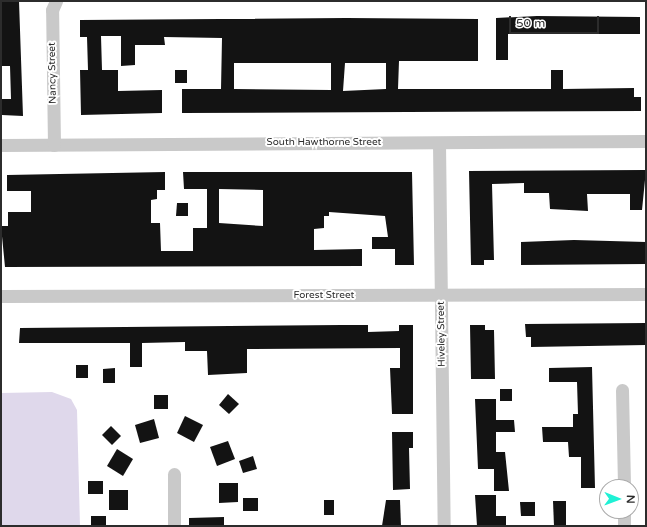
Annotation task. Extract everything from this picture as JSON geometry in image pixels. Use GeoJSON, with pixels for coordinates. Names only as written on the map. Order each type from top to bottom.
{"type":"FeatureCollection","features":[{"type":"Feature","properties":{"kind":"street","name":"Nancy Street"},"geometry":{"type":"LineString","coordinates":[[54,145],[52,10],[56,1]]}},
{"type":"Feature","properties":{"kind":"street","name":"South Hawthorne Street"},"geometry":{"type":"LineString","coordinates":[[1,145],[646,141]]}},
{"type":"Feature","properties":{"kind":"street","name":"Hiveley Street"},"geometry":{"type":"LineString","coordinates":[[439,143],[444,526]]}},
{"type":"Feature","properties":{"kind":"street","name":"Forest Street"},"geometry":{"type":"LineString","coordinates":[[1,296],[441,296],[646,294]]}},
{"type":"Feature","properties":{"kind":"street"},"geometry":{"type":"LineString","coordinates":[[622,390],[624,479]]}},
{"type":"Feature","properties":{"kind":"street"},"geometry":{"type":"LineString","coordinates":[[174,474],[174,526]]}},
{"type":"Feature","properties":{"kind":"shaded area"},"geometry":{"type":"Polygon","coordinates":[[[52,392],[71,399],[77,410],[80,526],[1,526],[1,393],[52,392]]]}},
{"type":"Feature","properties":{"kind":"building"},"geometry":{"type":"Polygon","coordinates":[[[1,1],[19,1],[23,116],[2,115],[2,99],[11,99],[10,66],[1,66],[1,1]]]}},
{"type":"Feature","properties":{"kind":"building"},"geometry":{"type":"Polygon","coordinates":[[[537,16],[640,17],[640,34],[508,34],[508,60],[496,60],[496,18],[537,16]]]}},
{"type":"Feature","properties":{"kind":"building"},"geometry":{"type":"Polygon","coordinates":[[[346,18],[478,19],[478,61],[399,61],[398,89],[551,89],[551,70],[563,70],[563,89],[634,88],[634,97],[641,97],[641,111],[182,113],[182,89],[221,89],[222,38],[164,37],[165,45],[135,45],[135,65],[121,66],[121,36],[101,36],[102,70],[118,70],[118,91],[162,90],[162,113],[81,115],[80,70],[88,70],[87,37],[80,37],[80,20],[346,18]],[[234,63],[234,89],[331,90],[331,63],[234,63]],[[345,63],[343,91],[386,89],[386,63],[345,63]]]}},
{"type":"Feature","properties":{"kind":"building"},"geometry":{"type":"Polygon","coordinates":[[[175,70],[187,70],[187,83],[175,83],[175,70]]]}},
{"type":"Feature","properties":{"kind":"building"},"geometry":{"type":"Polygon","coordinates":[[[646,170],[642,210],[630,210],[630,194],[587,194],[588,211],[550,209],[549,193],[524,193],[524,183],[492,184],[494,260],[484,260],[484,265],[471,265],[469,171],[646,170]]]}},
{"type":"Feature","properties":{"kind":"building"},"geometry":{"type":"Polygon","coordinates":[[[165,172],[165,190],[157,190],[157,199],[151,200],[151,223],[160,223],[161,251],[193,251],[193,228],[207,228],[207,189],[184,189],[183,172],[412,172],[414,265],[395,265],[395,249],[372,249],[372,237],[388,237],[385,216],[329,212],[329,216],[324,216],[324,228],[314,229],[314,250],[362,249],[362,266],[5,267],[1,226],[8,226],[8,212],[31,212],[31,191],[7,191],[7,175],[165,172]],[[219,189],[219,223],[263,226],[263,190],[219,189]]]}},
{"type":"Feature","properties":{"kind":"building"},"geometry":{"type":"Polygon","coordinates":[[[177,203],[188,203],[188,216],[176,216],[177,203]]]}},
{"type":"Feature","properties":{"kind":"building"},"geometry":{"type":"Polygon","coordinates":[[[574,240],[646,242],[646,264],[521,265],[521,242],[574,240]]]}},
{"type":"Feature","properties":{"kind":"building"},"geometry":{"type":"Polygon","coordinates":[[[646,323],[646,345],[531,347],[531,337],[526,337],[525,324],[646,323]]]}},
{"type":"Feature","properties":{"kind":"building"},"geometry":{"type":"Polygon","coordinates":[[[368,325],[368,332],[399,331],[399,325],[413,325],[413,414],[392,414],[390,368],[400,368],[400,348],[247,349],[247,373],[208,375],[207,351],[185,351],[185,342],[142,343],[142,367],[130,367],[130,343],[19,343],[20,328],[368,325]]]}},
{"type":"Feature","properties":{"kind":"building"},"geometry":{"type":"Polygon","coordinates":[[[470,325],[485,325],[485,330],[494,330],[495,379],[471,379],[470,325]]]}},
{"type":"Feature","properties":{"kind":"building"},"geometry":{"type":"Polygon","coordinates":[[[76,365],[88,365],[88,378],[76,378],[76,365]]]}},
{"type":"Feature","properties":{"kind":"building"},"geometry":{"type":"Polygon","coordinates":[[[592,367],[595,488],[581,488],[581,457],[569,457],[568,442],[543,442],[542,427],[573,427],[573,414],[578,414],[577,382],[549,382],[549,368],[592,367]]]}},
{"type":"Feature","properties":{"kind":"building"},"geometry":{"type":"Polygon","coordinates":[[[115,368],[115,383],[103,383],[103,369],[115,368]]]}},
{"type":"Feature","properties":{"kind":"building"},"geometry":{"type":"Polygon","coordinates":[[[500,389],[512,389],[512,401],[500,401],[500,389]]]}},
{"type":"Feature","properties":{"kind":"building"},"geometry":{"type":"Polygon","coordinates":[[[228,394],[239,404],[229,414],[219,405],[228,394]]]}},
{"type":"Feature","properties":{"kind":"building"},"geometry":{"type":"Polygon","coordinates":[[[154,395],[168,395],[168,409],[154,409],[154,395]]]}},
{"type":"Feature","properties":{"kind":"building"},"geometry":{"type":"Polygon","coordinates":[[[475,399],[496,399],[496,420],[514,420],[515,432],[496,432],[496,452],[505,452],[509,491],[494,491],[494,469],[478,469],[475,399]]]}},
{"type":"Feature","properties":{"kind":"building"},"geometry":{"type":"Polygon","coordinates":[[[185,416],[203,425],[194,442],[177,433],[185,416]]]}},
{"type":"Feature","properties":{"kind":"building"},"geometry":{"type":"Polygon","coordinates":[[[154,419],[159,438],[140,443],[135,425],[154,419]]]}},
{"type":"Feature","properties":{"kind":"building"},"geometry":{"type":"Polygon","coordinates":[[[111,426],[121,436],[112,445],[102,435],[111,426]]]}},
{"type":"Feature","properties":{"kind":"building"},"geometry":{"type":"Polygon","coordinates":[[[392,432],[413,432],[413,448],[409,448],[410,489],[393,490],[392,432]]]}},
{"type":"Feature","properties":{"kind":"building"},"geometry":{"type":"Polygon","coordinates":[[[228,441],[235,459],[217,466],[210,447],[228,441]]]}},
{"type":"Feature","properties":{"kind":"building"},"geometry":{"type":"Polygon","coordinates":[[[117,449],[133,459],[123,476],[107,466],[117,449]]]}},
{"type":"Feature","properties":{"kind":"building"},"geometry":{"type":"Polygon","coordinates":[[[253,456],[257,469],[243,473],[239,461],[253,456]]]}},
{"type":"Feature","properties":{"kind":"building"},"geometry":{"type":"Polygon","coordinates":[[[88,481],[103,481],[103,494],[88,494],[88,481]]]}},
{"type":"Feature","properties":{"kind":"building"},"geometry":{"type":"Polygon","coordinates":[[[219,483],[238,483],[238,502],[219,503],[219,483]]]}},
{"type":"Feature","properties":{"kind":"building"},"geometry":{"type":"Polygon","coordinates":[[[109,490],[128,490],[128,510],[109,510],[109,490]]]}},
{"type":"Feature","properties":{"kind":"building"},"geometry":{"type":"Polygon","coordinates":[[[475,495],[496,495],[496,516],[506,516],[506,526],[477,526],[475,495]]]}},
{"type":"Feature","properties":{"kind":"building"},"geometry":{"type":"Polygon","coordinates":[[[243,498],[258,498],[258,511],[243,511],[243,498]]]}},
{"type":"Feature","properties":{"kind":"building"},"geometry":{"type":"Polygon","coordinates":[[[324,500],[334,500],[334,515],[324,515],[324,500]]]}},
{"type":"Feature","properties":{"kind":"building"},"geometry":{"type":"Polygon","coordinates":[[[386,500],[400,500],[401,526],[382,526],[386,500]]]}},
{"type":"Feature","properties":{"kind":"building"},"geometry":{"type":"Polygon","coordinates":[[[553,501],[566,501],[566,526],[554,526],[553,501]]]}},
{"type":"Feature","properties":{"kind":"building"},"geometry":{"type":"Polygon","coordinates":[[[520,502],[535,502],[535,516],[521,516],[520,502]]]}},
{"type":"Feature","properties":{"kind":"building"},"geometry":{"type":"Polygon","coordinates":[[[91,516],[106,516],[106,526],[91,526],[91,516]]]}},
{"type":"Feature","properties":{"kind":"building"},"geometry":{"type":"Polygon","coordinates":[[[224,517],[224,526],[189,526],[189,518],[224,517]]]}}]}
